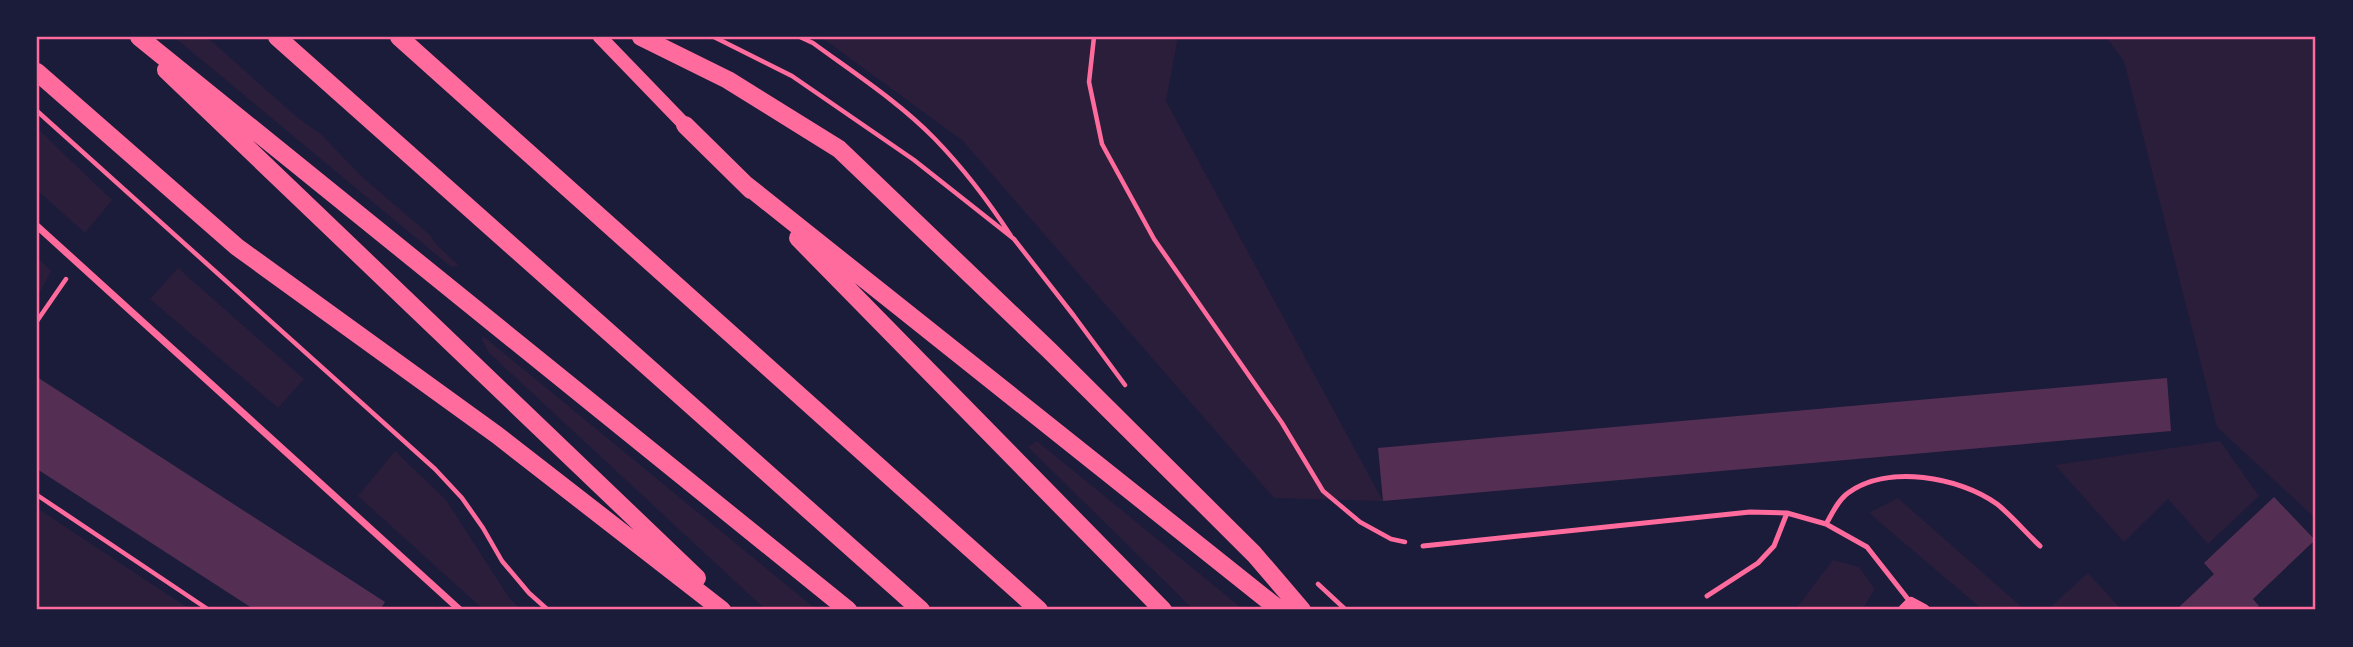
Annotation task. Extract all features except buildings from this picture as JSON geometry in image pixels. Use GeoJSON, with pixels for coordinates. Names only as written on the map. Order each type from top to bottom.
{"type":"FeatureCollection","features":[{"type":"Feature","properties":{"kind":"main road"},"geometry":{"type":"LineString","coordinates":[[137,37],[184,89],[731,610]]}},
{"type":"Feature","properties":{"kind":"main road"},"geometry":{"type":"LineString","coordinates":[[137,37],[848,610]]}},
{"type":"Feature","properties":{"kind":"main road"},"geometry":{"type":"LineString","coordinates":[[277,37],[922,610]]}},
{"type":"Feature","properties":{"kind":"main road"},"geometry":{"type":"LineString","coordinates":[[399,37],[1038,610]]}},
{"type":"Feature","properties":{"kind":"main road"},"geometry":{"type":"LineString","coordinates":[[600,37],[1163,610]]}},
{"type":"Feature","properties":{"kind":"main road"},"geometry":{"type":"LineString","coordinates":[[641,37],[728,80],[839,149],[974,277],[1254,554],[1301,610]]}},
{"type":"Feature","properties":{"kind":"main road"},"geometry":{"type":"LineString","coordinates":[[37,72],[237,247],[497,435],[722,610]]}},
{"type":"Feature","properties":{"kind":"main road"},"geometry":{"type":"LineString","coordinates":[[745,184],[1280,610]]}},
{"type":"Feature","properties":{"kind":"street"},"geometry":{"type":"LineString","coordinates":[[37,226],[460,610]]}},
{"type":"Feature","properties":{"kind":"street"},"geometry":{"type":"LineString","coordinates":[[1907,606],[1924,610]]}},
{"type":"Feature","properties":{"kind":"lane"},"geometry":{"type":"LineString","coordinates":[[1826,524],[1844,495],[1859,486],[1895,477],[1933,478],[1967,488],[1997,505],[2040,546]]}},
{"type":"Feature","properties":{"kind":"lane"},"geometry":{"type":"LineString","coordinates":[[1423,547],[1750,512],[1787,513],[1826,524],[1867,547],[1907,606]]}},
{"type":"Feature","properties":{"kind":"lane"},"geometry":{"type":"LineString","coordinates":[[1707,596],[1758,564],[1774,546],[1787,513]]}},
{"type":"Feature","properties":{"kind":"path"},"geometry":{"type":"LineString","coordinates":[[714,37],[792,76],[914,160],[1014,239]]}},
{"type":"Feature","properties":{"kind":"path"},"geometry":{"type":"LineString","coordinates":[[800,37],[813,43],[882,93],[935,139],[991,205],[1130,392]]}},
{"type":"Feature","properties":{"kind":"path"},"geometry":{"type":"LineString","coordinates":[[1094,37],[1089,82],[1102,144],[1154,239],[1282,423],[1323,491],[1360,522],[1391,539],[1423,547]]}},
{"type":"Feature","properties":{"kind":"path"},"geometry":{"type":"LineString","coordinates":[[37,111],[435,469],[462,498],[502,561],[529,593],[548,610]]}},
{"type":"Feature","properties":{"kind":"path"},"geometry":{"type":"LineString","coordinates":[[37,321],[66,279]]}},
{"type":"Feature","properties":{"kind":"path"},"geometry":{"type":"LineString","coordinates":[[37,495],[209,610]]}},
{"type":"Feature","properties":{"kind":"path"},"geometry":{"type":"LineString","coordinates":[[1318,584],[1346,610]]}},
{"type":"Feature","properties":{"kind":"shaded area"},"geometry":{"type":"Polygon","coordinates":[[[174,37],[207,37],[299,119],[321,134],[361,176],[430,235],[459,266],[451,267],[174,37]]]}},
{"type":"Feature","properties":{"kind":"shaded area"},"geometry":{"type":"Polygon","coordinates":[[[821,37],[1178,37],[1166,101],[1383,501],[1274,498],[963,141],[821,37]]]}},
{"type":"Feature","properties":{"kind":"shaded area"},"geometry":{"type":"Polygon","coordinates":[[[2106,37],[2316,37],[2316,524],[2314,517],[2217,427],[2124,61],[2106,37]]]}},
{"type":"Feature","properties":{"kind":"shaded area"},"geometry":{"type":"Polygon","coordinates":[[[37,128],[112,200],[85,233],[37,190],[37,128]]]}},
{"type":"Feature","properties":{"kind":"shaded area"},"geometry":{"type":"Polygon","coordinates":[[[37,257],[51,271],[37,297],[37,257]]]}},
{"type":"Feature","properties":{"kind":"shaded area"},"geometry":{"type":"Polygon","coordinates":[[[178,268],[304,379],[278,408],[150,299],[178,268]]]}},
{"type":"Feature","properties":{"kind":"shaded area"},"geometry":{"type":"Polygon","coordinates":[[[483,336],[817,610],[766,610],[488,352],[483,336]]]}},
{"type":"Feature","properties":{"kind":"shaded area"},"geometry":{"type":"Polygon","coordinates":[[[1037,441],[1244,610],[1194,610],[1028,447],[1037,441]]]}},
{"type":"Feature","properties":{"kind":"shaded area"},"geometry":{"type":"Polygon","coordinates":[[[2220,441],[2259,496],[2208,544],[2168,499],[2124,542],[2055,465],[2220,441]]]}},
{"type":"Feature","properties":{"kind":"shaded area"},"geometry":{"type":"Polygon","coordinates":[[[395,451],[446,500],[510,599],[522,610],[484,610],[358,496],[395,451]]]}},
{"type":"Feature","properties":{"kind":"shaded area"},"geometry":{"type":"Polygon","coordinates":[[[1898,498],[2025,610],[1983,610],[1869,513],[1898,498]]]}},
{"type":"Feature","properties":{"kind":"shaded area"},"geometry":{"type":"Polygon","coordinates":[[[37,508],[191,610],[37,610],[37,508]]]}},
{"type":"Feature","properties":{"kind":"shaded area"},"geometry":{"type":"Polygon","coordinates":[[[1833,560],[1859,567],[1875,589],[1862,610],[1795,610],[1833,560]]]}},
{"type":"Feature","properties":{"kind":"shaded area"},"geometry":{"type":"Polygon","coordinates":[[[2088,573],[2122,610],[2047,610],[2088,573]]]}}]}
